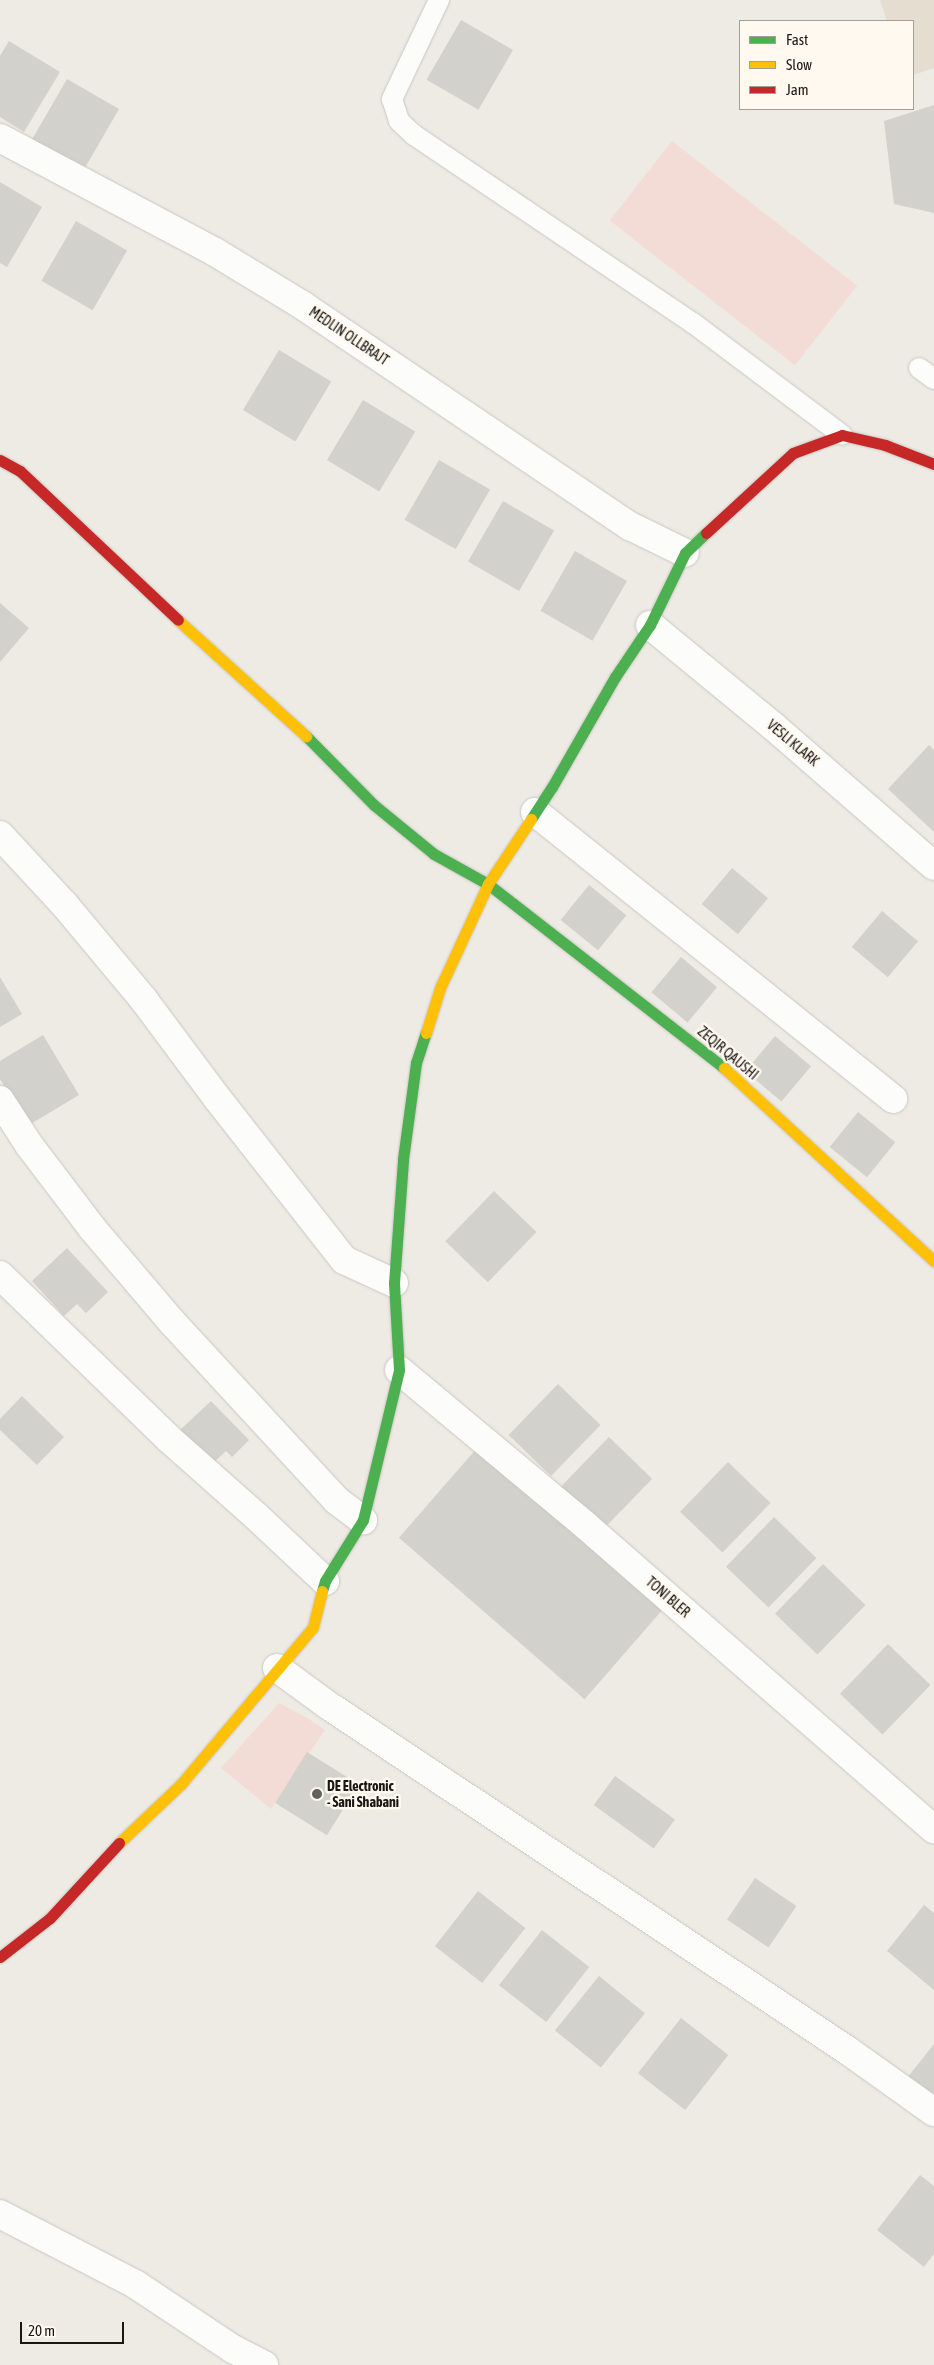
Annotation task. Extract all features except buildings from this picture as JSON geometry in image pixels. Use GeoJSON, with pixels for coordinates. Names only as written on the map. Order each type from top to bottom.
{"type":"FeatureCollection","features":[{"type":"Feature","properties":{"kind":"street","name":"MEDLIN OLLBRAJT"},"geometry":{"type":"LineString","coordinates":[[0,138],[223,257],[302,305],[630,526],[685,553]]}},
{"type":"Feature","properties":{"kind":"street"},"geometry":{"type":"LineString","coordinates":[[0,1957],[50,1918],[111,1850],[181,1784],[277,1668],[313,1628],[325,1581],[363,1520],[399,1370],[394,1283],[404,1160],[416,1063],[440,988],[488,884],[535,812],[615,677],[650,625],[685,553],[793,453],[842,436],[885,445],[934,464]]}},
{"type":"Feature","properties":{"kind":"street","name":"ZEQIR QAUSHI"},"geometry":{"type":"LineString","coordinates":[[0,460],[20,471],[210,650],[289,719],[374,805],[434,854],[488,884],[720,1065],[804,1139],[934,1262]]}},
{"type":"Feature","properties":{"kind":"street","name":"VESLI KLARK"},"geometry":{"type":"LineString","coordinates":[[650,625],[774,726],[934,866]]}},
{"type":"Feature","properties":{"kind":"street"},"geometry":{"type":"LineString","coordinates":[[535,812],[893,1099]]}},
{"type":"Feature","properties":{"kind":"street"},"geometry":{"type":"LineString","coordinates":[[0,835],[64,904],[144,1000],[217,1098],[344,1260],[394,1283]]}},
{"type":"Feature","properties":{"kind":"street"},"geometry":{"type":"LineString","coordinates":[[0,1100],[29,1145],[92,1228],[172,1322],[336,1500],[363,1520]]}},
{"type":"Feature","properties":{"kind":"street"},"geometry":{"type":"LineString","coordinates":[[0,1275],[168,1438],[256,1516],[325,1581]]}},
{"type":"Feature","properties":{"kind":"street","name":"TONI BLER"},"geometry":{"type":"LineString","coordinates":[[399,1370],[593,1532],[934,1829]]}},
{"type":"Feature","properties":{"kind":"street"},"geometry":{"type":"LineString","coordinates":[[277,1668],[329,1706],[847,2050],[934,2112]]}},
{"type":"Feature","properties":{"kind":"street"},"geometry":{"type":"LineString","coordinates":[[0,2214],[135,2284],[233,2349],[264,2365]]}},
{"type":"Feature","properties":{"kind":"lane"},"geometry":{"type":"LineString","coordinates":[[439,0],[392,99],[398,121],[414,135],[693,323],[842,436]]}},
{"type":"Feature","properties":{"kind":"shaded area"},"geometry":{"type":"Polygon","coordinates":[[[880,0],[934,0],[934,68],[914,75],[914,20],[887,20],[880,0]]]}},
{"type":"Feature","properties":{"kind":"shaded area"},"geometry":{"type":"Polygon","coordinates":[[[672,141],[857,286],[795,365],[610,221],[672,141]]]}},
{"type":"Feature","properties":{"kind":"shaded area"},"geometry":{"type":"Polygon","coordinates":[[[279,1703],[325,1730],[271,1809],[221,1768],[279,1703]]]}},
{"type":"Feature","properties":{"kind":"traffic: fast"},"geometry":{"type":"LineString","coordinates":[[531,819],[552,787],[615,677],[650,625],[685,553],[706,533]]}},
{"type":"Feature","properties":{"kind":"traffic: fast"},"geometry":{"type":"LineString","coordinates":[[306,736],[374,805],[434,854],[488,884],[724,1068]]}},
{"type":"Feature","properties":{"kind":"traffic: fast"},"geometry":{"type":"LineString","coordinates":[[322,1591],[325,1581],[363,1520],[399,1370],[394,1283],[403,1159],[416,1063],[426,1033]]}},
{"type":"Feature","properties":{"kind":"traffic: slow"},"geometry":{"type":"LineString","coordinates":[[178,620],[306,736]]}},
{"type":"Feature","properties":{"kind":"traffic: slow"},"geometry":{"type":"LineString","coordinates":[[426,1033],[440,988],[488,884],[531,819]]}},
{"type":"Feature","properties":{"kind":"traffic: slow"},"geometry":{"type":"LineString","coordinates":[[724,1068],[934,1261]]}},
{"type":"Feature","properties":{"kind":"traffic: slow"},"geometry":{"type":"LineString","coordinates":[[119,1843],[181,1784],[313,1627],[322,1591]]}},
{"type":"Feature","properties":{"kind":"traffic: jam"},"geometry":{"type":"LineString","coordinates":[[706,533],[793,453],[842,435],[885,445],[934,464]]}},
{"type":"Feature","properties":{"kind":"traffic: jam"},"geometry":{"type":"LineString","coordinates":[[0,460],[20,471],[178,620]]}},
{"type":"Feature","properties":{"kind":"traffic: jam"},"geometry":{"type":"LineString","coordinates":[[0,1957],[50,1918],[119,1843]]}},
{"type":"Feature","properties":{"kind":"place","name":"DE Electronic - Sani Shabani"},"geometry":{"type":"Point","coordinates":[317,1794]}}]}
